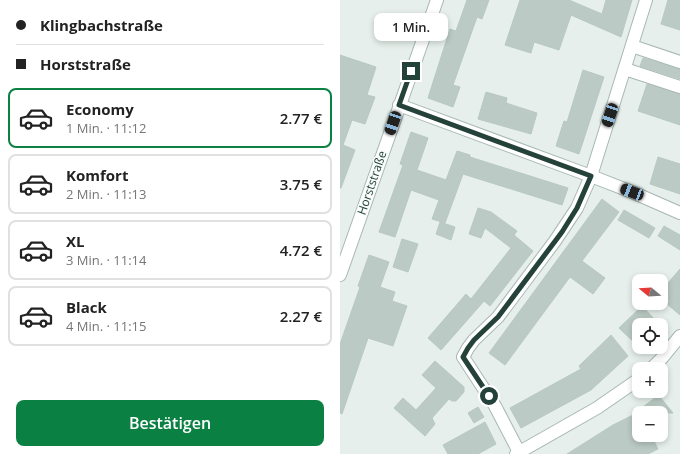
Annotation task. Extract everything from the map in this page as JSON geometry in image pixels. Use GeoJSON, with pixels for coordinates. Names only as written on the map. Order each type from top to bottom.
{"type":"FeatureCollection","features":[{"type":"Feature","properties":{"kind":"street","name":"Horststraße"},"geometry":{"type":"LineString","coordinates":[[340,275],[436,0]]}},
{"type":"Feature","properties":{"kind":"street"},"geometry":{"type":"LineString","coordinates":[[632,384],[596,408],[518,453],[495,406],[463,357],[474,340],[498,317],[560,235],[577,208],[591,176],[646,0]]}},
{"type":"Feature","properties":{"kind":"street"},"geometry":{"type":"LineString","coordinates":[[632,46],[680,62]]}},
{"type":"Feature","properties":{"kind":"street"},"geometry":{"type":"LineString","coordinates":[[625,69],[680,88]]}},
{"type":"Feature","properties":{"kind":"street"},"geometry":{"type":"LineString","coordinates":[[399,105],[638,194],[680,213]]}},
{"type":"Feature","properties":{"kind":"street"},"geometry":{"type":"LineString","coordinates":[[658,362],[680,336]]}},
{"type":"Feature","properties":{"kind":"building"},"geometry":{"type":"Polygon","coordinates":[[[467,0],[489,0],[482,19],[477,17],[453,85],[460,87],[453,107],[428,98],[450,29],[456,31],[467,0]]]}},
{"type":"Feature","properties":{"kind":"building"},"geometry":{"type":"Polygon","coordinates":[[[520,0],[569,0],[602,14],[606,0],[632,0],[621,37],[571,15],[559,50],[534,42],[531,53],[505,45],[520,0]]]}},
{"type":"Feature","properties":{"kind":"building"},"geometry":{"type":"Polygon","coordinates":[[[668,0],[680,0],[680,30],[661,24],[668,0]]]}},
{"type":"Feature","properties":{"kind":"building"},"geometry":{"type":"Polygon","coordinates":[[[340,55],[376,67],[367,95],[375,97],[365,124],[352,120],[343,145],[355,150],[341,188],[340,188],[340,55]]]}},
{"type":"Feature","properties":{"kind":"building"},"geometry":{"type":"Polygon","coordinates":[[[643,58],[680,69],[680,79],[640,66],[643,58]]]}},
{"type":"Feature","properties":{"kind":"building"},"geometry":{"type":"Polygon","coordinates":[[[583,70],[604,77],[579,154],[556,146],[564,121],[567,122],[583,70]]]}},
{"type":"Feature","properties":{"kind":"building"},"geometry":{"type":"Polygon","coordinates":[[[647,84],[680,94],[680,125],[638,111],[647,84]]]}},
{"type":"Feature","properties":{"kind":"building"},"geometry":{"type":"Polygon","coordinates":[[[486,92],[507,98],[506,103],[537,113],[531,134],[478,119],[486,92]]]}},
{"type":"Feature","properties":{"kind":"building"},"geometry":{"type":"Polygon","coordinates":[[[411,132],[428,138],[417,170],[446,180],[457,151],[470,155],[470,157],[568,188],[562,205],[463,174],[445,223],[432,219],[439,200],[411,190],[395,237],[379,232],[403,165],[400,164],[411,132]]]}},
{"type":"Feature","properties":{"kind":"building"},"geometry":{"type":"Polygon","coordinates":[[[658,157],[680,164],[680,194],[650,184],[658,157]]]}},
{"type":"Feature","properties":{"kind":"building"},"geometry":{"type":"Polygon","coordinates":[[[602,199],[619,212],[582,261],[605,278],[593,294],[570,277],[505,365],[489,353],[602,199]]]}},
{"type":"Feature","properties":{"kind":"building"},"geometry":{"type":"Polygon","coordinates":[[[478,208],[491,212],[517,231],[514,235],[533,251],[490,306],[484,301],[441,350],[428,338],[466,294],[471,299],[511,248],[485,228],[481,238],[469,234],[478,208]]]}},
{"type":"Feature","properties":{"kind":"building"},"geometry":{"type":"Polygon","coordinates":[[[624,210],[655,228],[649,238],[618,220],[624,210]]]}},
{"type":"Feature","properties":{"kind":"building"},"geometry":{"type":"Polygon","coordinates":[[[440,222],[455,227],[451,240],[436,234],[440,222]]]}},
{"type":"Feature","properties":{"kind":"building"},"geometry":{"type":"Polygon","coordinates":[[[664,226],[680,235],[680,250],[658,236],[664,226]]]}},
{"type":"Feature","properties":{"kind":"building"},"geometry":{"type":"Polygon","coordinates":[[[402,239],[418,244],[408,272],[393,267],[402,239]]]}},
{"type":"Feature","properties":{"kind":"building"},"geometry":{"type":"Polygon","coordinates":[[[369,255],[389,262],[380,287],[395,292],[392,301],[407,306],[393,346],[368,338],[342,414],[340,413],[340,344],[360,287],[358,286],[369,255]]]}},
{"type":"Feature","properties":{"kind":"building"},"geometry":{"type":"Polygon","coordinates":[[[680,269],[680,315],[668,305],[668,283],[680,269]]]}},
{"type":"Feature","properties":{"kind":"building"},"geometry":{"type":"Polygon","coordinates":[[[638,310],[646,310],[653,318],[632,318],[632,340],[619,328],[638,310]]]}},
{"type":"Feature","properties":{"kind":"building"},"geometry":{"type":"Polygon","coordinates":[[[611,335],[628,356],[591,390],[521,428],[510,408],[581,369],[579,366],[611,335]]]}},
{"type":"Feature","properties":{"kind":"building"},"geometry":{"type":"Polygon","coordinates":[[[435,361],[464,387],[464,392],[456,401],[449,399],[432,418],[435,424],[425,436],[394,408],[403,398],[416,410],[436,388],[422,375],[435,361]]]}},
{"type":"Feature","properties":{"kind":"building"},"geometry":{"type":"Polygon","coordinates":[[[655,398],[661,398],[667,406],[644,406],[655,398]]]}},
{"type":"Feature","properties":{"kind":"building"},"geometry":{"type":"Polygon","coordinates":[[[478,407],[484,417],[474,423],[468,413],[478,407]]]}},
{"type":"Feature","properties":{"kind":"building"},"geometry":{"type":"Polygon","coordinates":[[[668,407],[673,413],[668,413],[668,407]]]}},
{"type":"Feature","properties":{"kind":"building"},"geometry":{"type":"Polygon","coordinates":[[[632,416],[632,442],[654,442],[658,449],[648,454],[567,454],[613,425],[632,416]]]}},
{"type":"Feature","properties":{"kind":"building"},"geometry":{"type":"Polygon","coordinates":[[[485,422],[496,444],[478,454],[448,454],[443,445],[485,422]]]}},
{"type":"Feature","properties":{"kind":"route"},"geometry":{"type":"LineString","coordinates":[[411,71],[399,105],[591,176],[577,208],[562,232],[498,317],[474,340],[463,357],[489,396]]}}]}
